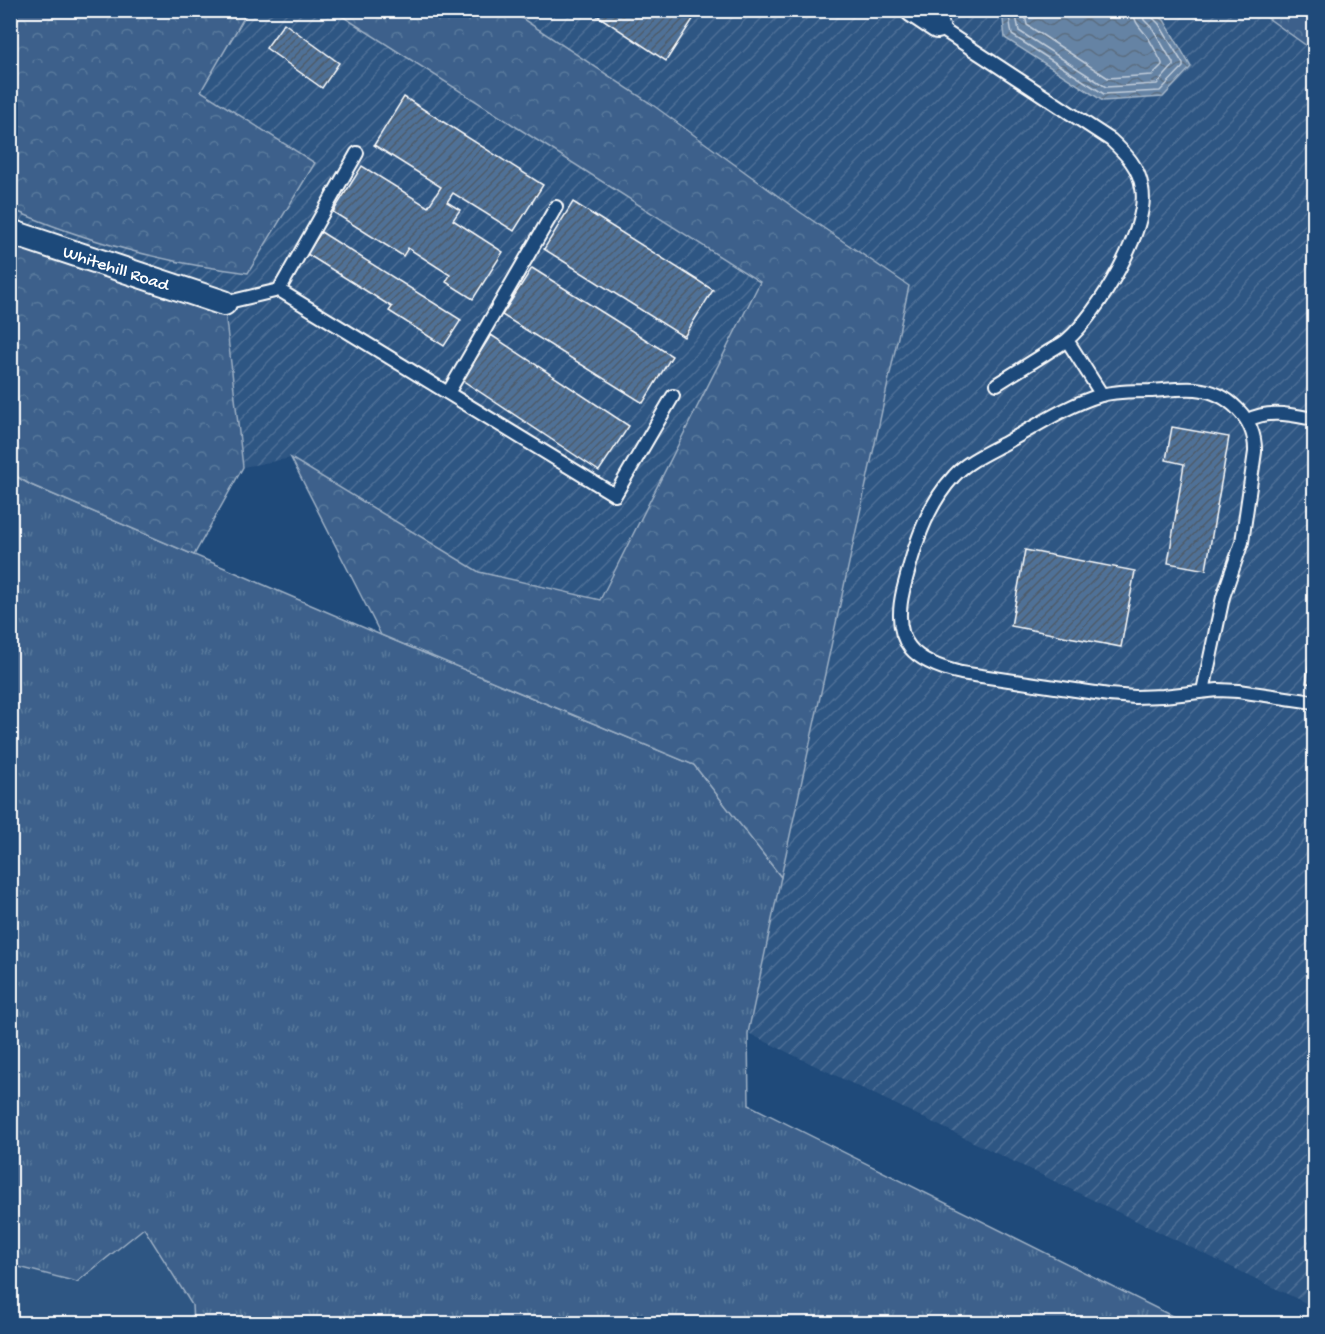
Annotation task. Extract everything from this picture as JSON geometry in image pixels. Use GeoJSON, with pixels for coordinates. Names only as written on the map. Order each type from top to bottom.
{"type":"FeatureCollection","features":[{"type":"Feature","properties":{"kind":"street"},"geometry":{"type":"LineString","coordinates":[[913,10],[937,26]]}},
{"type":"Feature","properties":{"kind":"street","name":"Whitehill Road"},"geometry":{"type":"LineString","coordinates":[[10,232],[224,303]]}},
{"type":"Feature","properties":{"kind":"lane"},"geometry":{"type":"LineString","coordinates":[[937,26],[1111,140],[1127,154],[1137,171],[1143,190],[1143,206],[1139,223],[1123,262],[1097,306],[1067,340],[997,384]]}},
{"type":"Feature","properties":{"kind":"lane"},"geometry":{"type":"LineString","coordinates":[[279,290],[357,153]]}},
{"type":"Feature","properties":{"kind":"lane"},"geometry":{"type":"LineString","coordinates":[[448,393],[555,207]]}},
{"type":"Feature","properties":{"kind":"lane"},"geometry":{"type":"LineString","coordinates":[[224,303],[279,290],[615,495],[673,396]]}},
{"type":"Feature","properties":{"kind":"lane"},"geometry":{"type":"LineString","coordinates":[[1067,340],[1102,395]]}},
{"type":"Feature","properties":{"kind":"lane"},"geometry":{"type":"LineString","coordinates":[[1203,691],[1223,597],[1242,542],[1256,441],[1248,420],[1228,402],[1217,395],[1198,389],[1133,391],[1102,395],[1072,407],[976,459],[955,475],[938,497],[925,523],[913,553],[900,603],[903,636],[912,650],[925,661],[940,668],[962,673],[1109,695],[1163,696],[1218,690],[1314,702]]}},
{"type":"Feature","properties":{"kind":"lane"},"geometry":{"type":"LineString","coordinates":[[1248,420],[1257,415],[1279,413],[1314,418]]}},
{"type":"Feature","properties":{"kind":"shaded area"},"geometry":{"type":"Polygon","coordinates":[[[949,10],[965,21],[970,10],[1258,10],[1314,51],[1314,1307],[748,1033],[908,285],[800,213],[760,283],[600,600],[479,572],[291,458],[243,467],[224,303],[11,232],[11,11],[949,10]]]}},
{"type":"Feature","properties":{"kind":"shaded area"},"geometry":{"type":"Polygon","coordinates":[[[144,1228],[678,1323],[11,1323],[10,1265],[77,1282],[144,1228]]]}},
{"type":"Feature","properties":{"kind":"green space"},"geometry":{"type":"Polygon","coordinates":[[[11,10],[248,11],[201,91],[315,163],[248,273],[187,264],[136,252],[72,233],[11,209],[10,23],[15,15],[11,10]]]}},
{"type":"Feature","properties":{"kind":"green space"},"geometry":{"type":"Polygon","coordinates":[[[334,11],[511,11],[650,103],[800,212],[909,286],[781,877],[694,765],[381,635],[291,458],[479,572],[600,600],[760,282],[334,11]]]}},
{"type":"Feature","properties":{"kind":"green space"},"geometry":{"type":"Polygon","coordinates":[[[1258,11],[1314,11],[1314,51],[1258,11]]]}},
{"type":"Feature","properties":{"kind":"green space"},"geometry":{"type":"Polygon","coordinates":[[[11,232],[224,303],[243,467],[194,555],[31,485],[11,473],[11,232]]]}},
{"type":"Feature","properties":{"kind":"green space"},"geometry":{"type":"Polygon","coordinates":[[[10,473],[31,485],[381,635],[694,765],[781,877],[748,1033],[749,1105],[1186,1323],[193,1323],[192,1305],[144,1228],[77,1282],[11,1265],[10,473]]]}},
{"type":"Feature","properties":{"kind":"water"},"geometry":{"type":"Polygon","coordinates":[[[1002,11],[1153,11],[1164,20],[1191,67],[1163,97],[1103,101],[1005,38],[1002,11]]]}},
{"type":"Feature","properties":{"kind":"building"},"geometry":{"type":"Polygon","coordinates":[[[589,10],[699,10],[666,61],[589,10]]]}},
{"type":"Feature","properties":{"kind":"building"},"geometry":{"type":"Polygon","coordinates":[[[284,23],[339,63],[322,88],[266,48],[284,23]]]}},
{"type":"Feature","properties":{"kind":"building"},"geometry":{"type":"Polygon","coordinates":[[[404,97],[543,185],[514,231],[453,193],[447,202],[460,210],[453,220],[503,252],[473,299],[446,282],[450,275],[408,248],[403,256],[333,212],[362,166],[428,207],[441,187],[374,145],[404,97]]]}},
{"type":"Feature","properties":{"kind":"building"},"geometry":{"type":"Polygon","coordinates":[[[573,202],[713,290],[684,337],[544,249],[573,202]]]}},
{"type":"Feature","properties":{"kind":"building"},"geometry":{"type":"Polygon","coordinates":[[[321,232],[461,320],[444,346],[389,311],[392,307],[307,254],[321,232]]]}},
{"type":"Feature","properties":{"kind":"building"},"geometry":{"type":"Polygon","coordinates":[[[532,268],[672,356],[643,403],[502,315],[532,268]]]}},
{"type":"Feature","properties":{"kind":"building"},"geometry":{"type":"Polygon","coordinates":[[[491,335],[629,426],[599,471],[462,380],[491,335]]]}},
{"type":"Feature","properties":{"kind":"building"},"geometry":{"type":"Polygon","coordinates":[[[1172,427],[1229,437],[1206,570],[1168,563],[1184,464],[1166,460],[1172,427]]]}},
{"type":"Feature","properties":{"kind":"building"},"geometry":{"type":"Polygon","coordinates":[[[1025,550],[1135,571],[1121,647],[1011,626],[1025,550]]]}},
{"type":"Feature","properties":{"kind":"building"},"geometry":{"type":"Polygon","coordinates":[[[1314,629],[1314,684],[1306,683],[1314,629]]]}}]}
